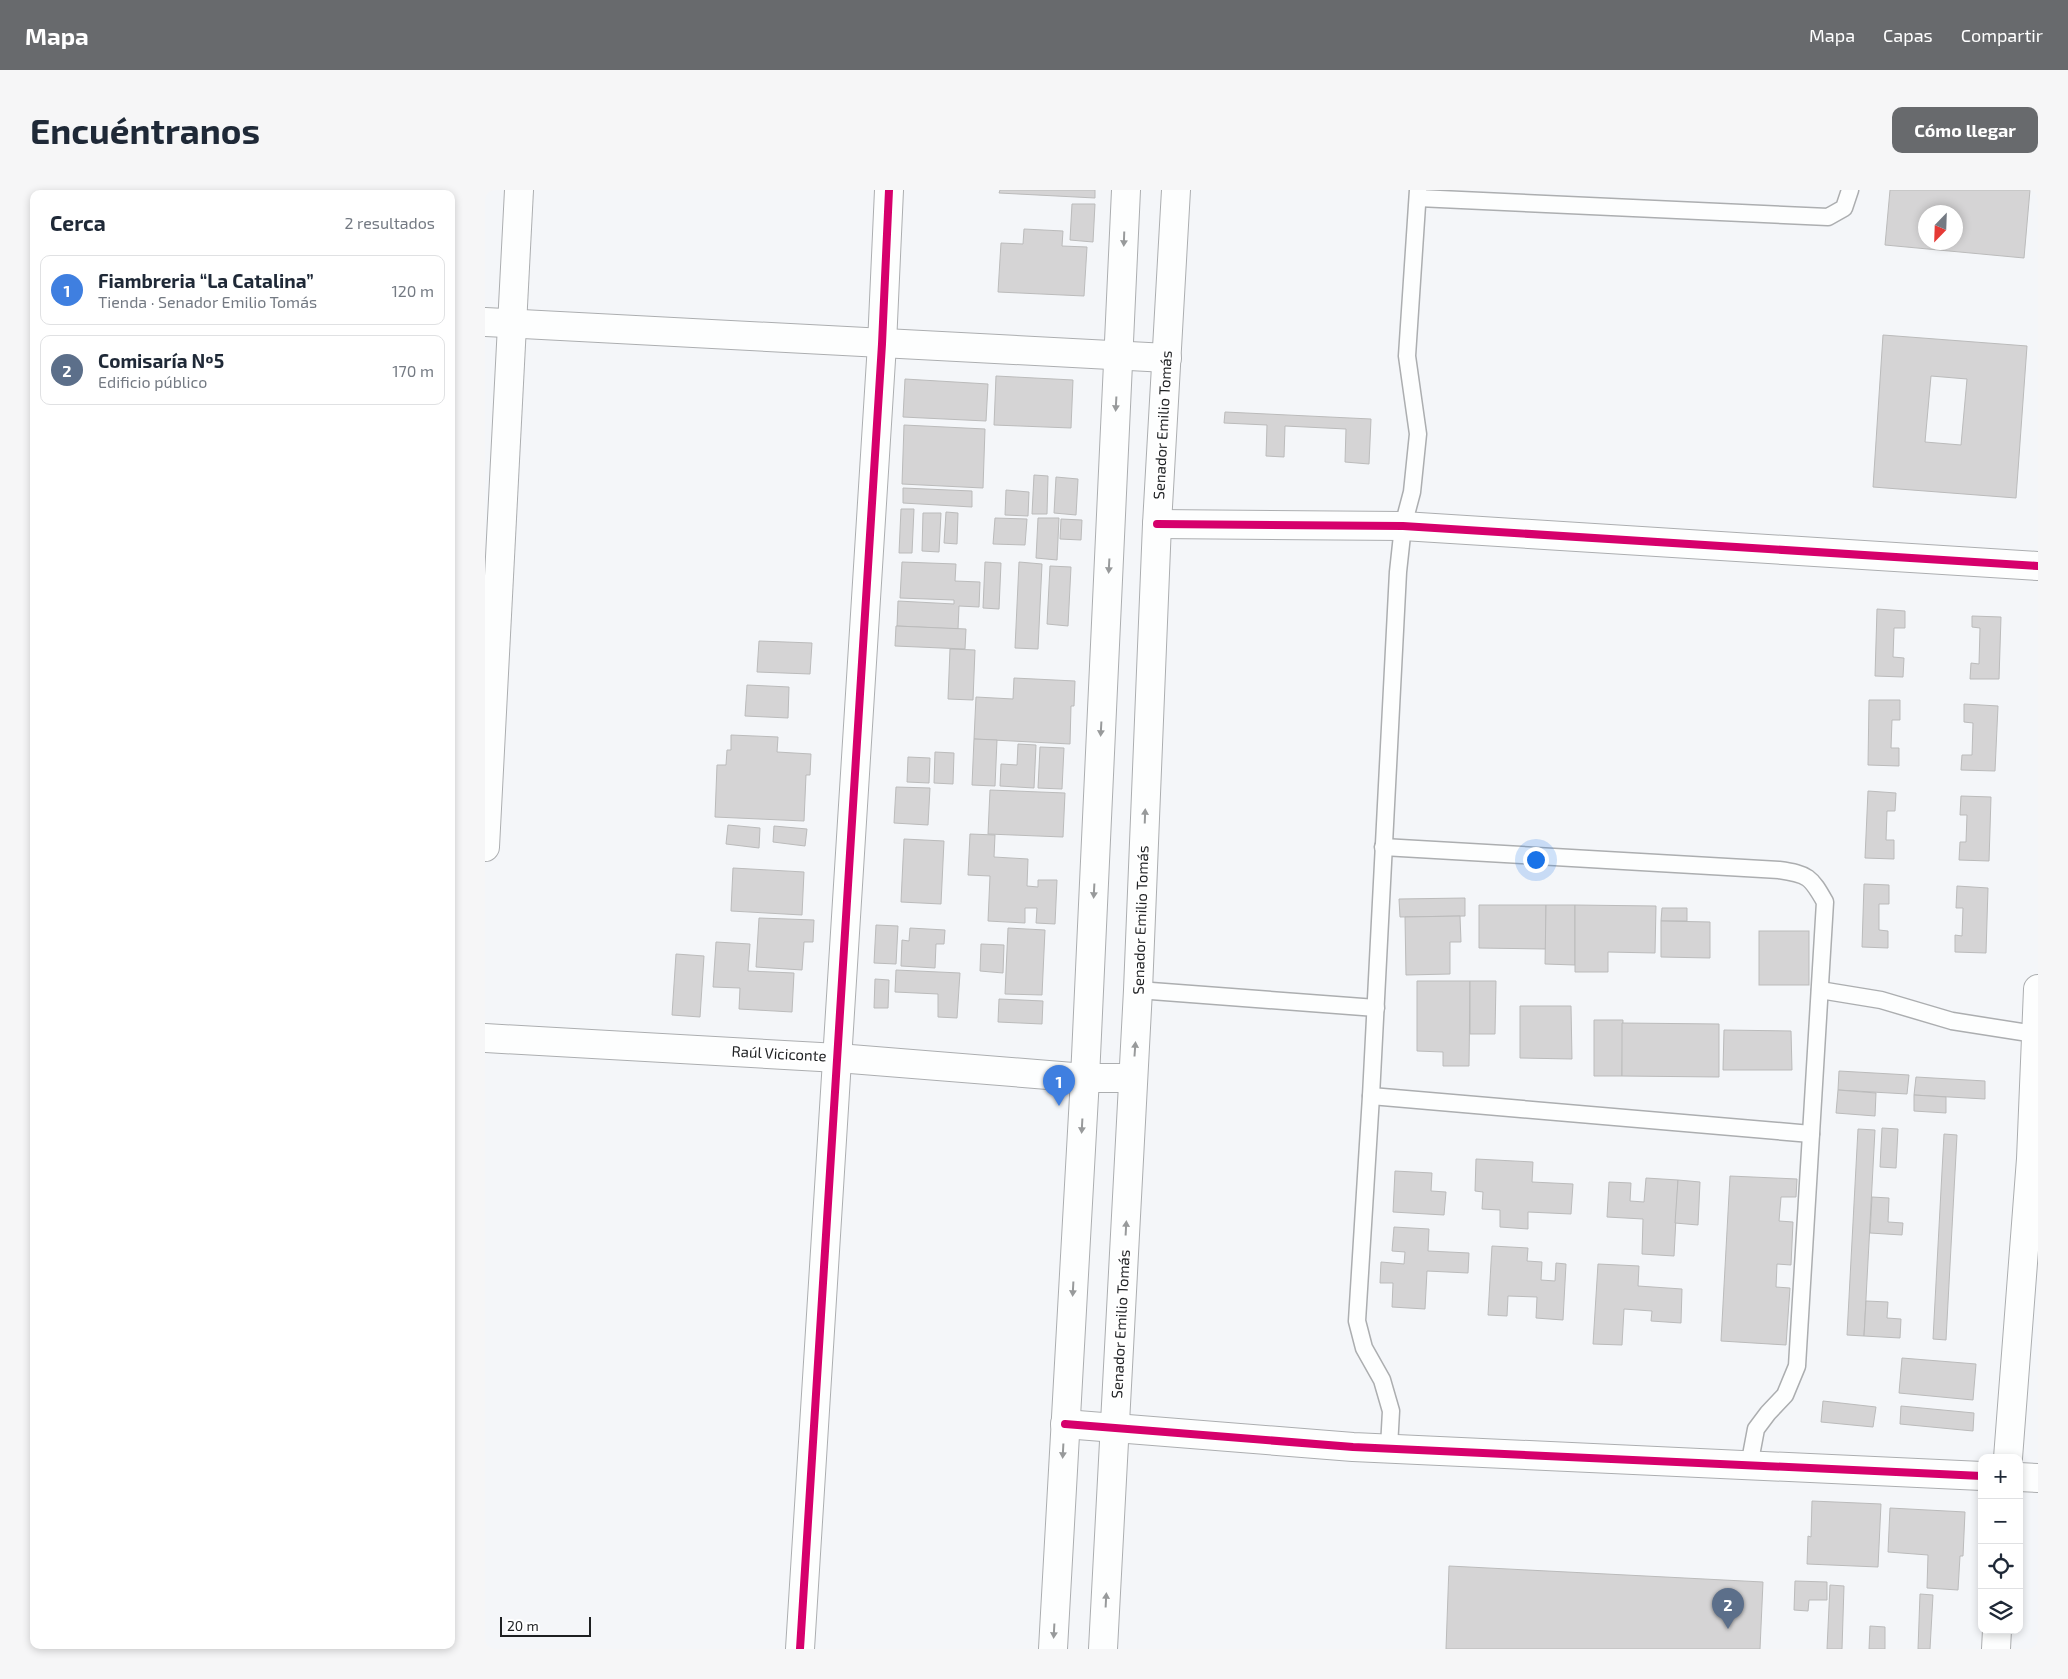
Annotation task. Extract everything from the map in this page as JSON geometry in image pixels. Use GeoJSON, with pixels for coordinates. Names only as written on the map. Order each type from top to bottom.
{"type":"FeatureCollection","features":[{"type":"Feature","properties":{"kind":"street"},"geometry":{"type":"LineString","coordinates":[[485,847],[519,190]]}},
{"type":"Feature","properties":{"kind":"street"},"geometry":{"type":"LineString","coordinates":[[800,1649],[882,344],[889,190]]}},
{"type":"Feature","properties":{"kind":"street"},"geometry":{"type":"LineString","coordinates":[[1053,1649],[1085,1078],[1126,190]]}},
{"type":"Feature","properties":{"kind":"street","name":"Senador Emilio Tomás"},"geometry":{"type":"LineString","coordinates":[[1103,1649],[1138,990],[1157,524],[1176,190]]}},
{"type":"Feature","properties":{"kind":"street"},"geometry":{"type":"LineString","coordinates":[[485,322],[1167,358]]}},
{"type":"Feature","properties":{"kind":"street"},"geometry":{"type":"LineString","coordinates":[[1157,524],[1403,526],[2038,566]]}},
{"type":"Feature","properties":{"kind":"street"},"geometry":{"type":"LineString","coordinates":[[2008,1454],[2034,1159],[2035,1034],[2038,989]]}},
{"type":"Feature","properties":{"kind":"street","name":"Raúl Viciconte"},"geometry":{"type":"LineString","coordinates":[[485,1038],[838,1058],[1085,1078],[1133,1078]]}},
{"type":"Feature","properties":{"kind":"street"},"geometry":{"type":"LineString","coordinates":[[1065,1424],[1116,1426],[1353,1446],[1978,1476]]}},
{"type":"Feature","properties":{"kind":"street"},"geometry":{"type":"LineString","coordinates":[[2023,1477],[2038,1478]]}},
{"type":"Feature","properties":{"kind":"street"},"geometry":{"type":"LineString","coordinates":[[1996,1649],[1997,1634]]}},
{"type":"Feature","properties":{"kind":"lane"},"geometry":{"type":"LineString","coordinates":[[1389,1447],[1391,1411],[1382,1380],[1364,1348],[1357,1321],[1376,1008],[1398,572],[1403,526],[1412,492],[1418,434],[1407,356],[1418,194],[1828,217],[1844,208],[1850,190]]}},
{"type":"Feature","properties":{"kind":"lane"},"geometry":{"type":"LineString","coordinates":[[1383,847],[1800,873],[1815,884],[1825,902],[1797,1366],[1785,1394],[1756,1429],[1749,1466]]}},
{"type":"Feature","properties":{"kind":"lane"},"geometry":{"type":"LineString","coordinates":[[1138,990],[1376,1008]]}},
{"type":"Feature","properties":{"kind":"lane"},"geometry":{"type":"LineString","coordinates":[[1820,990],[1881,1000],[1953,1021],[2035,1034]]}},
{"type":"Feature","properties":{"kind":"lane"},"geometry":{"type":"LineString","coordinates":[[1371,1096],[1811,1134]]}},
{"type":"Feature","properties":{"kind":"building"},"geometry":{"type":"Polygon","coordinates":[[[1000,190],[1095,190],[1095,198],[999,193],[1000,190]]]}},
{"type":"Feature","properties":{"kind":"building"},"geometry":{"type":"Polygon","coordinates":[[[1890,190],[2030,190],[2024,258],[1938,250],[1963,250],[1963,205],[1918,205],[1918,248],[1885,245],[1890,190]]]}},
{"type":"Feature","properties":{"kind":"building"},"geometry":{"type":"Polygon","coordinates":[[[1072,204],[1095,204],[1093,242],[1070,240],[1072,204]]]}},
{"type":"Feature","properties":{"kind":"building"},"geometry":{"type":"Polygon","coordinates":[[[1024,229],[1063,231],[1062,246],[1087,247],[1084,296],[998,292],[1001,243],[1023,244],[1024,229]]]}},
{"type":"Feature","properties":{"kind":"building"},"geometry":{"type":"Polygon","coordinates":[[[1883,335],[2027,346],[2016,498],[1873,487],[1883,335]],[[1931,376],[1925,442],[1961,445],[1967,379],[1931,376]]]}},
{"type":"Feature","properties":{"kind":"building"},"geometry":{"type":"Polygon","coordinates":[[[996,376],[1073,380],[1071,428],[994,425],[996,376]]]}},
{"type":"Feature","properties":{"kind":"building"},"geometry":{"type":"Polygon","coordinates":[[[905,379],[988,384],[986,421],[903,417],[905,379]]]}},
{"type":"Feature","properties":{"kind":"building"},"geometry":{"type":"Polygon","coordinates":[[[1225,412],[1371,419],[1369,464],[1345,462],[1346,429],[1285,426],[1284,457],[1266,456],[1267,425],[1224,423],[1225,412]]]}},
{"type":"Feature","properties":{"kind":"building"},"geometry":{"type":"Polygon","coordinates":[[[904,425],[985,429],[983,488],[902,484],[904,425]]]}},
{"type":"Feature","properties":{"kind":"building"},"geometry":{"type":"Polygon","coordinates":[[[1034,475],[1048,476],[1047,514],[1032,514],[1034,475]]]}},
{"type":"Feature","properties":{"kind":"building"},"geometry":{"type":"Polygon","coordinates":[[[1056,477],[1078,479],[1076,515],[1054,513],[1056,477]]]}},
{"type":"Feature","properties":{"kind":"building"},"geometry":{"type":"Polygon","coordinates":[[[903,488],[972,491],[972,507],[903,503],[903,488]]]}},
{"type":"Feature","properties":{"kind":"building"},"geometry":{"type":"Polygon","coordinates":[[[1006,490],[1029,492],[1028,516],[1005,515],[1006,490]]]}},
{"type":"Feature","properties":{"kind":"building"},"geometry":{"type":"Polygon","coordinates":[[[901,509],[914,509],[912,553],[899,553],[901,509]]]}},
{"type":"Feature","properties":{"kind":"building"},"geometry":{"type":"Polygon","coordinates":[[[946,512],[958,513],[957,544],[944,543],[946,512]]]}},
{"type":"Feature","properties":{"kind":"building"},"geometry":{"type":"Polygon","coordinates":[[[923,513],[941,513],[939,552],[922,551],[923,513]]]}},
{"type":"Feature","properties":{"kind":"building"},"geometry":{"type":"Polygon","coordinates":[[[995,518],[1027,519],[1025,545],[993,544],[995,518]]]}},
{"type":"Feature","properties":{"kind":"building"},"geometry":{"type":"Polygon","coordinates":[[[1038,518],[1059,518],[1057,560],[1036,558],[1038,518]]]}},
{"type":"Feature","properties":{"kind":"building"},"geometry":{"type":"Polygon","coordinates":[[[1061,519],[1082,520],[1081,540],[1060,539],[1061,519]]]}},
{"type":"Feature","properties":{"kind":"building"},"geometry":{"type":"Polygon","coordinates":[[[902,562],[956,564],[955,581],[980,582],[979,607],[959,606],[958,629],[897,626],[898,601],[954,604],[954,600],[900,598],[902,562]]]}},
{"type":"Feature","properties":{"kind":"building"},"geometry":{"type":"Polygon","coordinates":[[[985,562],[1001,563],[999,609],[983,608],[985,562]]]}},
{"type":"Feature","properties":{"kind":"building"},"geometry":{"type":"Polygon","coordinates":[[[1019,562],[1042,564],[1038,649],[1015,648],[1019,562]]]}},
{"type":"Feature","properties":{"kind":"building"},"geometry":{"type":"Polygon","coordinates":[[[1050,566],[1071,567],[1068,626],[1047,624],[1050,566]]]}},
{"type":"Feature","properties":{"kind":"building"},"geometry":{"type":"Polygon","coordinates":[[[1877,609],[1905,611],[1905,628],[1894,628],[1893,657],[1904,658],[1903,677],[1875,676],[1877,609]]]}},
{"type":"Feature","properties":{"kind":"building"},"geometry":{"type":"Polygon","coordinates":[[[1972,616],[2001,617],[1999,679],[1970,679],[1971,663],[1979,664],[1980,628],[1972,627],[1972,616]]]}},
{"type":"Feature","properties":{"kind":"building"},"geometry":{"type":"Polygon","coordinates":[[[896,626],[966,629],[965,649],[895,646],[896,626]]]}},
{"type":"Feature","properties":{"kind":"building"},"geometry":{"type":"Polygon","coordinates":[[[759,641],[812,643],[810,674],[757,672],[759,641]]]}},
{"type":"Feature","properties":{"kind":"building"},"geometry":{"type":"Polygon","coordinates":[[[950,649],[975,650],[973,700],[948,699],[950,649]]]}},
{"type":"Feature","properties":{"kind":"building"},"geometry":{"type":"Polygon","coordinates":[[[1014,678],[1075,681],[1074,706],[1071,706],[1070,744],[974,739],[976,697],[1013,699],[1014,678]]]}},
{"type":"Feature","properties":{"kind":"building"},"geometry":{"type":"Polygon","coordinates":[[[747,685],[789,687],[788,718],[745,716],[747,685]]]}},
{"type":"Feature","properties":{"kind":"building"},"geometry":{"type":"Polygon","coordinates":[[[1869,700],[1900,700],[1900,720],[1892,720],[1891,748],[1899,748],[1899,766],[1868,765],[1869,700]]]}},
{"type":"Feature","properties":{"kind":"building"},"geometry":{"type":"Polygon","coordinates":[[[1964,704],[1998,706],[1995,771],[1961,770],[1962,755],[1972,755],[1973,723],[1964,722],[1964,704]]]}},
{"type":"Feature","properties":{"kind":"building"},"geometry":{"type":"Polygon","coordinates":[[[731,735],[778,737],[777,752],[811,754],[810,775],[806,775],[804,821],[715,817],[717,765],[726,765],[727,750],[731,750],[731,735]]]}},
{"type":"Feature","properties":{"kind":"building"},"geometry":{"type":"Polygon","coordinates":[[[974,739],[997,740],[995,786],[972,785],[974,739]]]}},
{"type":"Feature","properties":{"kind":"building"},"geometry":{"type":"Polygon","coordinates":[[[1018,744],[1036,745],[1034,788],[1000,786],[1001,764],[1017,765],[1018,744]]]}},
{"type":"Feature","properties":{"kind":"building"},"geometry":{"type":"Polygon","coordinates":[[[1040,747],[1064,748],[1062,789],[1038,788],[1040,747]]]}},
{"type":"Feature","properties":{"kind":"building"},"geometry":{"type":"Polygon","coordinates":[[[935,752],[954,753],[953,784],[934,783],[935,752]]]}},
{"type":"Feature","properties":{"kind":"building"},"geometry":{"type":"Polygon","coordinates":[[[908,757],[930,758],[929,783],[907,782],[908,757]]]}},
{"type":"Feature","properties":{"kind":"building"},"geometry":{"type":"Polygon","coordinates":[[[896,787],[930,788],[928,825],[894,823],[896,787]]]}},
{"type":"Feature","properties":{"kind":"building"},"geometry":{"type":"Polygon","coordinates":[[[990,790],[1065,793],[1063,837],[988,834],[990,790]]]}},
{"type":"Feature","properties":{"kind":"building"},"geometry":{"type":"Polygon","coordinates":[[[1868,791],[1896,793],[1895,811],[1887,811],[1886,840],[1894,840],[1894,859],[1865,858],[1868,791]]]}},
{"type":"Feature","properties":{"kind":"building"},"geometry":{"type":"Polygon","coordinates":[[[1961,796],[1991,797],[1989,861],[1959,860],[1960,842],[1966,842],[1967,815],[1960,815],[1961,796]]]}},
{"type":"Feature","properties":{"kind":"building"},"geometry":{"type":"Polygon","coordinates":[[[728,825],[760,828],[759,848],[726,844],[728,825]]]}},
{"type":"Feature","properties":{"kind":"building"},"geometry":{"type":"Polygon","coordinates":[[[774,826],[807,829],[805,846],[773,842],[774,826]]]}},
{"type":"Feature","properties":{"kind":"building"},"geometry":{"type":"Polygon","coordinates":[[[970,834],[995,835],[994,857],[1028,859],[1027,886],[1038,887],[1038,880],[1057,880],[1055,924],[1036,923],[1037,908],[1025,908],[1025,923],[988,921],[990,876],[968,875],[970,834]]]}},
{"type":"Feature","properties":{"kind":"building"},"geometry":{"type":"Polygon","coordinates":[[[904,839],[944,841],[941,904],[901,902],[904,839]]]}},
{"type":"Feature","properties":{"kind":"building"},"geometry":{"type":"Polygon","coordinates":[[[733,868],[804,872],[802,915],[731,911],[733,868]]]}},
{"type":"Feature","properties":{"kind":"building"},"geometry":{"type":"Polygon","coordinates":[[[1864,884],[1889,885],[1889,904],[1879,904],[1879,930],[1888,931],[1888,948],[1862,947],[1864,884]]]}},
{"type":"Feature","properties":{"kind":"building"},"geometry":{"type":"Polygon","coordinates":[[[1957,886],[1988,888],[1986,953],[1955,952],[1955,935],[1962,936],[1963,908],[1956,908],[1957,886]]]}},
{"type":"Feature","properties":{"kind":"building"},"geometry":{"type":"Polygon","coordinates":[[[1465,898],[1465,916],[1400,917],[1399,899],[1465,898]]]}},
{"type":"Feature","properties":{"kind":"building"},"geometry":{"type":"Polygon","coordinates":[[[1479,905],[1546,905],[1546,949],[1479,948],[1479,905]]]}},
{"type":"Feature","properties":{"kind":"building"},"geometry":{"type":"Polygon","coordinates":[[[1546,905],[1575,905],[1575,965],[1545,964],[1546,905]]]}},
{"type":"Feature","properties":{"kind":"building"},"geometry":{"type":"Polygon","coordinates":[[[1575,905],[1656,906],[1655,953],[1608,952],[1608,972],[1575,972],[1575,905]]]}},
{"type":"Feature","properties":{"kind":"building"},"geometry":{"type":"Polygon","coordinates":[[[1662,908],[1687,908],[1687,921],[1661,921],[1662,908]]]}},
{"type":"Feature","properties":{"kind":"building"},"geometry":{"type":"Polygon","coordinates":[[[1460,916],[1461,942],[1450,942],[1450,974],[1406,975],[1405,917],[1460,916]]]}},
{"type":"Feature","properties":{"kind":"building"},"geometry":{"type":"Polygon","coordinates":[[[759,918],[814,920],[813,942],[804,942],[802,970],[756,967],[759,918]]]}},
{"type":"Feature","properties":{"kind":"building"},"geometry":{"type":"Polygon","coordinates":[[[1661,921],[1710,922],[1710,958],[1661,957],[1661,921]]]}},
{"type":"Feature","properties":{"kind":"building"},"geometry":{"type":"Polygon","coordinates":[[[876,925],[898,926],[896,964],[874,963],[876,925]]]}},
{"type":"Feature","properties":{"kind":"building"},"geometry":{"type":"Polygon","coordinates":[[[910,928],[945,930],[944,944],[936,944],[935,968],[901,966],[902,940],[909,941],[910,928]]]}},
{"type":"Feature","properties":{"kind":"building"},"geometry":{"type":"Polygon","coordinates":[[[1008,928],[1045,930],[1042,995],[1005,994],[1008,928]]]}},
{"type":"Feature","properties":{"kind":"building"},"geometry":{"type":"Polygon","coordinates":[[[1759,931],[1809,931],[1809,985],[1759,985],[1759,931]]]}},
{"type":"Feature","properties":{"kind":"building"},"geometry":{"type":"Polygon","coordinates":[[[716,942],[750,944],[748,971],[794,973],[792,1012],[739,1009],[740,988],[713,987],[716,942]]]}},
{"type":"Feature","properties":{"kind":"building"},"geometry":{"type":"Polygon","coordinates":[[[981,944],[1004,945],[1003,973],[980,971],[981,944]]]}},
{"type":"Feature","properties":{"kind":"building"},"geometry":{"type":"Polygon","coordinates":[[[676,954],[704,956],[700,1017],[672,1015],[676,954]]]}},
{"type":"Feature","properties":{"kind":"building"},"geometry":{"type":"Polygon","coordinates":[[[896,970],[960,973],[957,1018],[938,1017],[938,994],[895,992],[896,970]]]}},
{"type":"Feature","properties":{"kind":"building"},"geometry":{"type":"Polygon","coordinates":[[[875,979],[889,980],[888,1008],[874,1008],[875,979]]]}},
{"type":"Feature","properties":{"kind":"building"},"geometry":{"type":"Polygon","coordinates":[[[1417,981],[1470,981],[1469,1066],[1443,1066],[1443,1052],[1417,1051],[1417,981]]]}},
{"type":"Feature","properties":{"kind":"building"},"geometry":{"type":"Polygon","coordinates":[[[1470,981],[1496,981],[1495,1034],[1470,1034],[1470,981]]]}},
{"type":"Feature","properties":{"kind":"building"},"geometry":{"type":"Polygon","coordinates":[[[999,999],[1043,1001],[1042,1024],[998,1022],[999,999]]]}},
{"type":"Feature","properties":{"kind":"building"},"geometry":{"type":"Polygon","coordinates":[[[1520,1006],[1571,1006],[1572,1059],[1520,1058],[1520,1006]]]}},
{"type":"Feature","properties":{"kind":"building"},"geometry":{"type":"Polygon","coordinates":[[[1594,1020],[1623,1020],[1622,1076],[1594,1076],[1594,1020]]]}},
{"type":"Feature","properties":{"kind":"building"},"geometry":{"type":"Polygon","coordinates":[[[1622,1023],[1719,1024],[1719,1077],[1622,1076],[1622,1023]]]}},
{"type":"Feature","properties":{"kind":"building"},"geometry":{"type":"Polygon","coordinates":[[[1724,1030],[1791,1031],[1792,1070],[1723,1070],[1724,1030]]]}},
{"type":"Feature","properties":{"kind":"building"},"geometry":{"type":"Polygon","coordinates":[[[1839,1071],[1909,1075],[1907,1094],[1838,1090],[1839,1071]]]}},
{"type":"Feature","properties":{"kind":"building"},"geometry":{"type":"Polygon","coordinates":[[[1916,1077],[1985,1081],[1985,1099],[1914,1095],[1916,1077]]]}},
{"type":"Feature","properties":{"kind":"building"},"geometry":{"type":"Polygon","coordinates":[[[1838,1090],[1876,1093],[1875,1116],[1836,1113],[1838,1090]]]}},
{"type":"Feature","properties":{"kind":"building"},"geometry":{"type":"Polygon","coordinates":[[[1914,1095],[1946,1097],[1946,1113],[1914,1111],[1914,1095]]]}},
{"type":"Feature","properties":{"kind":"building"},"geometry":{"type":"Polygon","coordinates":[[[1882,1128],[1898,1129],[1896,1168],[1880,1167],[1882,1128]]]}},
{"type":"Feature","properties":{"kind":"building"},"geometry":{"type":"Polygon","coordinates":[[[1858,1129],[1875,1130],[1864,1336],[1847,1335],[1858,1129]]]}},
{"type":"Feature","properties":{"kind":"building"},"geometry":{"type":"Polygon","coordinates":[[[1944,1134],[1957,1135],[1946,1340],[1933,1339],[1944,1134]]]}},
{"type":"Feature","properties":{"kind":"building"},"geometry":{"type":"Polygon","coordinates":[[[1476,1159],[1533,1162],[1532,1182],[1573,1184],[1571,1214],[1528,1212],[1528,1229],[1500,1227],[1500,1210],[1482,1209],[1483,1192],[1475,1191],[1476,1159]]]}},
{"type":"Feature","properties":{"kind":"building"},"geometry":{"type":"Polygon","coordinates":[[[1395,1171],[1432,1173],[1431,1191],[1446,1192],[1444,1215],[1393,1212],[1395,1171]]]}},
{"type":"Feature","properties":{"kind":"building"},"geometry":{"type":"Polygon","coordinates":[[[1730,1176],[1797,1179],[1796,1197],[1781,1197],[1779,1221],[1793,1222],[1791,1265],[1777,1264],[1776,1287],[1790,1288],[1786,1345],[1721,1341],[1730,1176]]]}},
{"type":"Feature","properties":{"kind":"building"},"geometry":{"type":"Polygon","coordinates":[[[1646,1178],[1678,1180],[1674,1256],[1642,1254],[1643,1219],[1607,1217],[1609,1182],[1631,1183],[1630,1201],[1644,1202],[1646,1178]]]}},
{"type":"Feature","properties":{"kind":"building"},"geometry":{"type":"Polygon","coordinates":[[[1678,1180],[1700,1182],[1698,1225],[1675,1223],[1678,1180]]]}},
{"type":"Feature","properties":{"kind":"building"},"geometry":{"type":"Polygon","coordinates":[[[1872,1197],[1889,1198],[1888,1222],[1903,1223],[1902,1235],[1870,1233],[1872,1197]]]}},
{"type":"Feature","properties":{"kind":"building"},"geometry":{"type":"Polygon","coordinates":[[[1394,1227],[1429,1229],[1428,1251],[1469,1253],[1468,1273],[1427,1271],[1425,1309],[1392,1307],[1393,1283],[1380,1283],[1381,1262],[1404,1264],[1405,1252],[1392,1251],[1394,1227]]]}},
{"type":"Feature","properties":{"kind":"building"},"geometry":{"type":"Polygon","coordinates":[[[1492,1246],[1528,1248],[1527,1261],[1542,1262],[1541,1280],[1555,1281],[1556,1263],[1566,1264],[1563,1320],[1536,1318],[1537,1297],[1508,1296],[1507,1316],[1488,1315],[1492,1246]]]}},
{"type":"Feature","properties":{"kind":"building"},"geometry":{"type":"Polygon","coordinates":[[[1598,1264],[1639,1266],[1638,1286],[1682,1289],[1681,1323],[1651,1321],[1652,1311],[1624,1309],[1622,1345],[1593,1344],[1598,1264]]]}},
{"type":"Feature","properties":{"kind":"building"},"geometry":{"type":"Polygon","coordinates":[[[1866,1301],[1888,1302],[1887,1318],[1901,1319],[1900,1338],[1864,1336],[1866,1301]]]}},
{"type":"Feature","properties":{"kind":"building"},"geometry":{"type":"Polygon","coordinates":[[[1902,1358],[1976,1364],[1973,1400],[1899,1393],[1902,1358]]]}},
{"type":"Feature","properties":{"kind":"building"},"geometry":{"type":"Polygon","coordinates":[[[1823,1401],[1876,1407],[1873,1427],[1821,1422],[1823,1401]]]}},
{"type":"Feature","properties":{"kind":"building"},"geometry":{"type":"Polygon","coordinates":[[[1901,1406],[1974,1413],[1973,1431],[1900,1424],[1901,1406]]]}},
{"type":"Feature","properties":{"kind":"building"},"geometry":{"type":"Polygon","coordinates":[[[1812,1501],[1881,1504],[1878,1567],[1807,1564],[1808,1536],[1811,1537],[1812,1501]]]}},
{"type":"Feature","properties":{"kind":"building"},"geometry":{"type":"Polygon","coordinates":[[[1890,1508],[1965,1512],[1963,1556],[1960,1556],[1958,1590],[1927,1588],[1928,1555],[1888,1552],[1890,1508]]]}},
{"type":"Feature","properties":{"kind":"building"},"geometry":{"type":"Polygon","coordinates":[[[1449,1566],[1763,1582],[1760,1649],[1446,1649],[1449,1566]]]}},
{"type":"Feature","properties":{"kind":"building"},"geometry":{"type":"Polygon","coordinates":[[[1795,1581],[1827,1582],[1827,1600],[1809,1600],[1808,1611],[1794,1610],[1795,1581]]]}},
{"type":"Feature","properties":{"kind":"building"},"geometry":{"type":"Polygon","coordinates":[[[1830,1585],[1844,1586],[1842,1649],[1827,1649],[1830,1585]]]}},
{"type":"Feature","properties":{"kind":"building"},"geometry":{"type":"Polygon","coordinates":[[[1920,1594],[1933,1595],[1930,1649],[1918,1649],[1920,1594]]]}},
{"type":"Feature","properties":{"kind":"building"},"geometry":{"type":"Polygon","coordinates":[[[1870,1626],[1885,1627],[1885,1649],[1869,1649],[1870,1626]]]}},
{"type":"Feature","properties":{"kind":"cycle path"},"geometry":{"type":"LineString","coordinates":[[800,1649],[882,344],[889,190]]}},
{"type":"Feature","properties":{"kind":"cycle path"},"geometry":{"type":"LineString","coordinates":[[1157,524],[1403,526],[2038,566]]}},
{"type":"Feature","properties":{"kind":"cycle path"},"geometry":{"type":"LineString","coordinates":[[1065,1424],[1353,1447],[1978,1476]]}},
{"type":"Feature","properties":{"kind":"place","name":"Fiambreria “La Catalina”"},"geometry":{"type":"Point","coordinates":[1059,1106]}},
{"type":"Feature","properties":{"kind":"place","name":"Comisaría Nº5"},"geometry":{"type":"Point","coordinates":[1728,1629]}}]}
